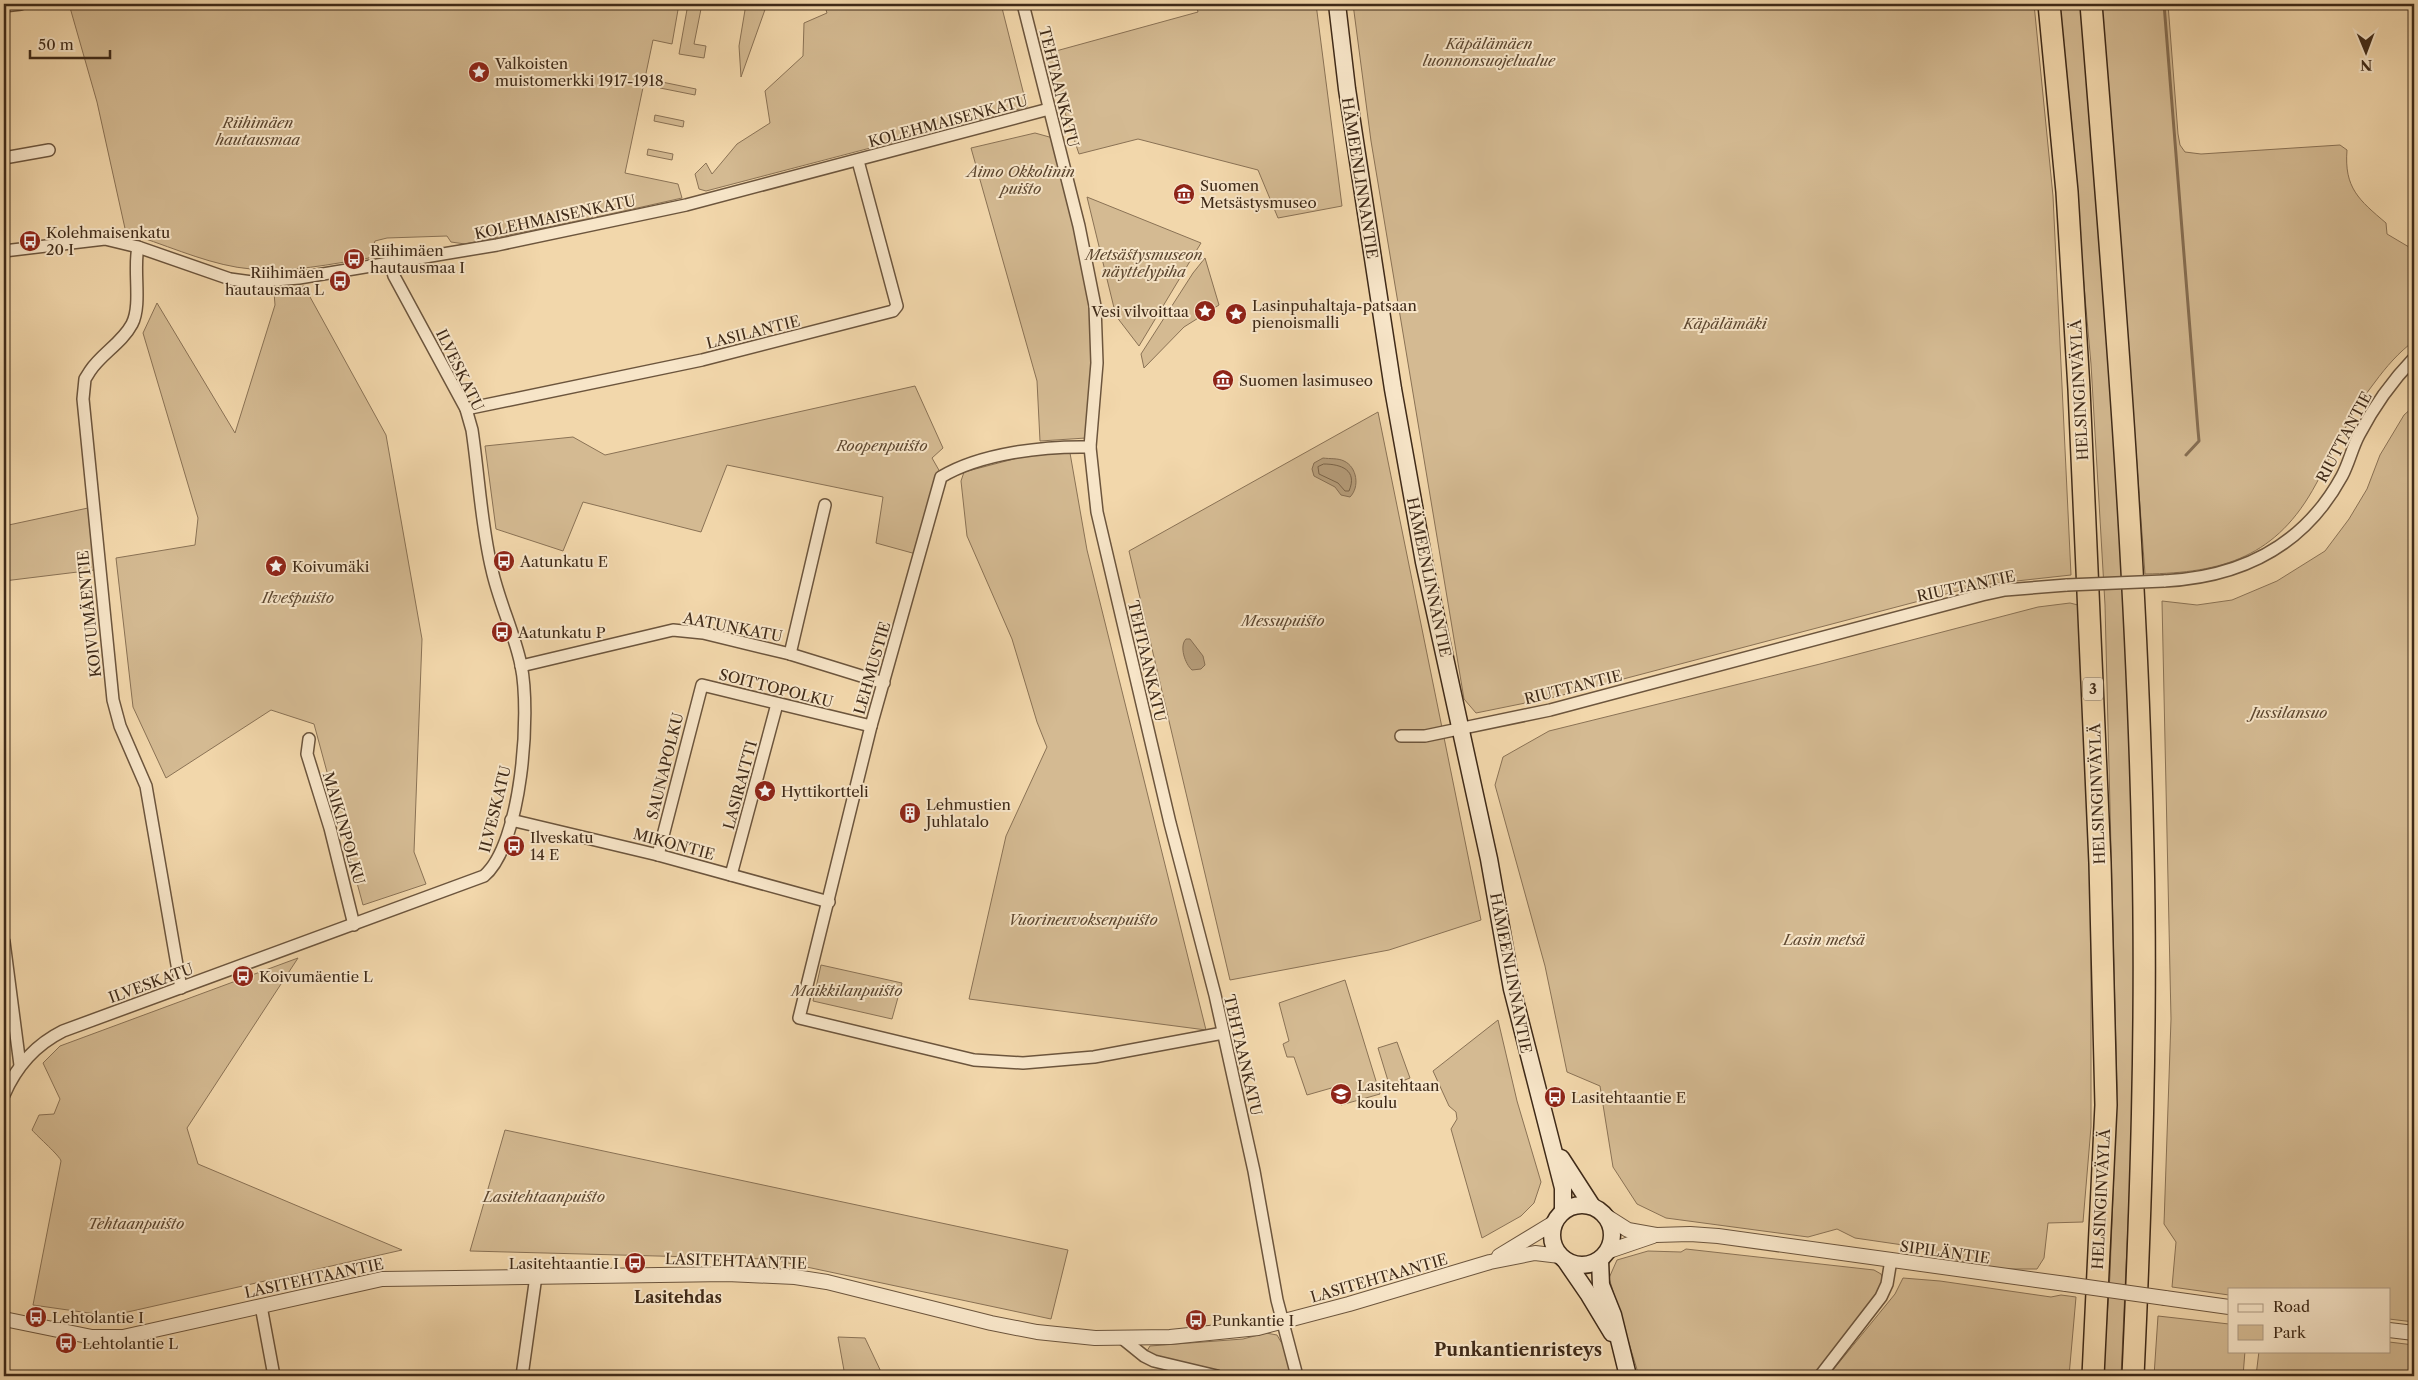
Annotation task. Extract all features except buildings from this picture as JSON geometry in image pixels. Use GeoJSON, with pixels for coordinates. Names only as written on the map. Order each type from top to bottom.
{"type":"FeatureCollection","features":[{"type":"Feature","properties":{"kind":"highway","name":"HELSINGINVÄYLÄ"},"geometry":{"type":"LineString","coordinates":[[2049,4],[2067,192],[2078,369],[2100,863],[2106,1105],[2093,1376]]}},
{"type":"Feature","properties":{"kind":"highway"},"geometry":{"type":"LineString","coordinates":[[2091,4],[2122,391],[2143,854],[2144,1097],[2133,1376]]}},
{"type":"Feature","properties":{"kind":"main road","name":"HÄMEENLINNANTIE"},"geometry":{"type":"LineString","coordinates":[[1337,4],[1347,89],[1392,389],[1424,562],[1489,859],[1514,997],[1537,1093],[1563,1188],[1559,1217]]}},
{"type":"Feature","properties":{"kind":"main road","name":"HÄMEENLINNANTIE"},"geometry":{"type":"LineString","coordinates":[[1552,1144],[1592,1206]]}},
{"type":"Feature","properties":{"kind":"main road"},"geometry":{"type":"LineString","coordinates":[[1620,1348],[1589,1294],[1562,1258],[1552,1240],[1559,1217],[1579,1205],[1592,1206],[1606,1216],[1613,1232],[1604,1255],[1601,1285],[1613,1315],[1628,1376]]}},
{"type":"Feature","properties":{"kind":"main road"},"geometry":{"type":"LineString","coordinates":[[1562,1258],[1580,1266],[1587,1265],[1604,1255]]}},
{"type":"Feature","properties":{"kind":"street"},"geometry":{"type":"LineString","coordinates":[[4,6],[20,4]]}},
{"type":"Feature","properties":{"kind":"street","name":"TEHTAANKATU"},"geometry":{"type":"LineString","coordinates":[[1023,4],[1079,226],[1095,306],[1097,363],[1090,447],[1097,512],[1170,823],[1224,1033],[1254,1171],[1277,1300],[1297,1376]]}},
{"type":"Feature","properties":{"kind":"street","name":"KOLEHMAISENKATU"},"geometry":{"type":"LineString","coordinates":[[4,251],[98,239],[113,240],[230,279],[252,282],[299,278],[498,245],[634,216],[858,161],[1050,109]]}},
{"type":"Feature","properties":{"kind":"street"},"geometry":{"type":"LineString","coordinates":[[4,158],[49,150]]}},
{"type":"Feature","properties":{"kind":"street","name":"LASILANTIE"},"geometry":{"type":"LineString","coordinates":[[466,409],[702,360],[893,311],[897,306],[858,161]]}},
{"type":"Feature","properties":{"kind":"street","name":"KOIVUMÄENTIE"},"geometry":{"type":"LineString","coordinates":[[138,247],[135,266],[136,308],[132,324],[90,371],[86,380],[83,399],[112,700],[120,726],[146,786],[181,988]]}},
{"type":"Feature","properties":{"kind":"street","name":"ILVESKATU"},"geometry":{"type":"LineString","coordinates":[[4,1095],[20,1065],[43,1042],[63,1031],[484,876],[498,861],[511,820],[520,779],[524,742],[525,689],[521,666],[492,570],[472,430],[466,409],[392,273],[390,262]]}},
{"type":"Feature","properties":{"kind":"street","name":"RIUTTANTIE"},"geometry":{"type":"LineString","coordinates":[[1401,736],[1424,736],[1550,710],[2005,590],[2164,581],[2210,576],[2249,564],[2282,545],[2300,530],[2326,502],[2342,475],[2359,436],[2376,404],[2414,358]]}},
{"type":"Feature","properties":{"kind":"street","name":"LEHMUSTIE"},"geometry":{"type":"LineString","coordinates":[[1090,447],[1054,448],[1002,456],[956,468],[941,477],[872,726],[799,1018],[938,1052],[988,1061],[1037,1063],[1122,1052],[1224,1033]]}},
{"type":"Feature","properties":{"kind":"street","name":"AATUNKATU"},"geometry":{"type":"LineString","coordinates":[[521,666],[673,630],[703,633],[790,654],[825,505]]}},
{"type":"Feature","properties":{"kind":"street"},"geometry":{"type":"LineString","coordinates":[[790,654],[884,683]]}},
{"type":"Feature","properties":{"kind":"street","name":"SOITTOPOLKU"},"geometry":{"type":"LineString","coordinates":[[702,685],[872,726]]}},
{"type":"Feature","properties":{"kind":"street","name":"SAUNAPOLKU"},"geometry":{"type":"LineString","coordinates":[[658,855],[702,685]]}},
{"type":"Feature","properties":{"kind":"street","name":"LASIRAITTI"},"geometry":{"type":"LineString","coordinates":[[731,875],[777,704]]}},
{"type":"Feature","properties":{"kind":"street","name":"MAIKINPOLKU"},"geometry":{"type":"LineString","coordinates":[[309,739],[307,754],[330,828],[354,925]]}},
{"type":"Feature","properties":{"kind":"street","name":"MIKONTIE"},"geometry":{"type":"LineString","coordinates":[[511,820],[658,855],[829,902]]}},
{"type":"Feature","properties":{"kind":"street"},"geometry":{"type":"LineString","coordinates":[[4,942],[20,1065]]}},
{"type":"Feature","properties":{"kind":"street","name":"SIPILÄNTIE"},"geometry":{"type":"LineString","coordinates":[[1606,1216],[1628,1230],[1656,1235],[1690,1234],[1718,1236],[2228,1307]]}},
{"type":"Feature","properties":{"kind":"street","name":"LASITEHTAANTIE"},"geometry":{"type":"LineString","coordinates":[[1490,1262],[1559,1217]]}},
{"type":"Feature","properties":{"kind":"street","name":"SIPILÄNTIE"},"geometry":{"type":"LineString","coordinates":[[1604,1255],[1656,1235]]}},
{"type":"Feature","properties":{"kind":"street","name":"LASITEHTAANTIE"},"geometry":{"type":"LineString","coordinates":[[4,1319],[92,1337],[124,1337],[382,1279],[727,1274],[796,1277],[1037,1332],[1123,1339],[1216,1333],[1258,1328],[1490,1262],[1535,1253],[1562,1258]]}},
{"type":"Feature","properties":{"kind":"street"},"geometry":{"type":"LineString","coordinates":[[1820,1376],[1881,1297],[1887,1284],[1891,1260]]}},
{"type":"Feature","properties":{"kind":"street"},"geometry":{"type":"LineString","coordinates":[[522,1376],[536,1276]]}},
{"type":"Feature","properties":{"kind":"street"},"geometry":{"type":"LineString","coordinates":[[262,1306],[274,1376]]}},
{"type":"Feature","properties":{"kind":"street"},"geometry":{"type":"LineString","coordinates":[[2390,1330],[2414,1333]]}},
{"type":"Feature","properties":{"kind":"street"},"geometry":{"type":"LineString","coordinates":[[1123,1339],[1144,1356],[1154,1361],[1217,1376]]}},
{"type":"Feature","properties":{"kind":"green space","name":"Riihimäen hautausmaa"},"geometry":{"type":"Polygon","coordinates":[[[69,4],[679,4],[672,44],[653,40],[625,173],[678,184],[682,198],[597,217],[599,203],[595,203],[592,218],[465,244],[451,242],[447,236],[387,238],[375,241],[369,258],[310,267],[281,270],[251,269],[195,256],[140,237],[141,233],[126,233],[97,102],[69,4]]]}},
{"type":"Feature","properties":{"kind":"green space"},"geometry":{"type":"Polygon","coordinates":[[[688,4],[702,4],[694,44],[706,46],[704,58],[679,54],[688,4]]]}},
{"type":"Feature","properties":{"kind":"green space"},"geometry":{"type":"Polygon","coordinates":[[[746,4],[767,4],[741,77],[739,46],[746,4]]]}},
{"type":"Feature","properties":{"kind":"green space"},"geometry":{"type":"Polygon","coordinates":[[[824,4],[1001,4],[1027,107],[706,191],[699,189],[695,174],[706,163],[712,174],[737,144],[770,123],[765,91],[803,56],[804,23],[827,13],[824,4]]]}},
{"type":"Feature","properties":{"kind":"green space"},"geometry":{"type":"Polygon","coordinates":[[[1196,4],[1316,4],[1342,206],[1278,218],[1258,170],[1138,139],[1079,154],[1045,54],[1198,12],[1196,4]]]}},
{"type":"Feature","properties":{"kind":"green space","name":"Käpälämäki"},"geometry":{"type":"Polygon","coordinates":[[[1353,4],[2034,4],[2053,196],[2071,575],[1980,585],[1555,697],[1476,713],[1464,699],[1371,141],[1353,4]]]}},
{"type":"Feature","properties":{"kind":"green space"},"geometry":{"type":"Polygon","coordinates":[[[2059,4],[2083,4],[2123,549],[2134,871],[2133,1115],[2121,1376],[2103,1376],[2110,1275],[2117,1089],[2105,605],[2091,364],[2059,4]]]}},
{"type":"Feature","properties":{"kind":"green space"},"geometry":{"type":"Polygon","coordinates":[[[2100,4],[2168,4],[2178,134],[2180,145],[2185,152],[2201,154],[2340,145],[2347,150],[2348,174],[2355,192],[2386,223],[2387,234],[2414,250],[2414,341],[2393,360],[2366,394],[2350,419],[2301,509],[2284,529],[2265,544],[2245,556],[2199,570],[2145,574],[2100,4]]]}},
{"type":"Feature","properties":{"kind":"green space"},"geometry":{"type":"Polygon","coordinates":[[[662,82],[696,89],[695,95],[660,88],[662,82]]]}},
{"type":"Feature","properties":{"kind":"green space"},"geometry":{"type":"Polygon","coordinates":[[[655,115],[684,121],[683,127],[654,121],[655,115]]]}},
{"type":"Feature","properties":{"kind":"green space","name":"Aimo Okkolinin puisto"},"geometry":{"type":"Polygon","coordinates":[[[1035,133],[1053,138],[1091,304],[1094,362],[1086,438],[1040,441],[1037,381],[971,148],[1035,133]]]}},
{"type":"Feature","properties":{"kind":"green space"},"geometry":{"type":"Polygon","coordinates":[[[648,149],[673,154],[672,160],[647,155],[648,149]]]}},
{"type":"Feature","properties":{"kind":"green space","name":"Metsästysmuseon näyttelypiha"},"geometry":{"type":"Polygon","coordinates":[[[1087,197],[1201,243],[1139,346],[1116,316],[1087,197]]]}},
{"type":"Feature","properties":{"kind":"green space"},"geometry":{"type":"Polygon","coordinates":[[[1205,258],[1219,305],[1184,327],[1144,368],[1141,354],[1193,273],[1205,258]]]}},
{"type":"Feature","properties":{"kind":"green space","name":"Ilvespuisto"},"geometry":{"type":"Polygon","coordinates":[[[304,286],[386,435],[422,639],[414,852],[426,884],[363,905],[314,724],[271,710],[166,778],[133,707],[116,558],[195,545],[198,518],[143,333],[157,303],[235,433],[275,305],[274,292],[304,286]]]}},
{"type":"Feature","properties":{"kind":"green space","name":"Roopenpuisto"},"geometry":{"type":"Polygon","coordinates":[[[915,386],[943,448],[932,458],[940,472],[916,554],[876,543],[883,497],[727,465],[701,532],[583,502],[563,551],[496,529],[485,446],[573,437],[605,455],[915,386]]]}},
{"type":"Feature","properties":{"kind":"green space","name":"Jussilansuo"},"geometry":{"type":"Polygon","coordinates":[[[2414,406],[2414,1322],[2390,1319],[2390,1288],[2228,1288],[2228,1295],[2172,1287],[2176,1242],[2164,1224],[2171,1019],[2162,601],[2197,605],[2232,600],[2277,581],[2325,551],[2349,519],[2367,489],[2380,455],[2404,415],[2414,406]]]}},
{"type":"Feature","properties":{"kind":"green space","name":"Messupuisto"},"geometry":{"type":"Polygon","coordinates":[[[1378,412],[1481,920],[1389,950],[1230,980],[1129,551],[1378,412]]]}},
{"type":"Feature","properties":{"kind":"green space","name":"Vuorineuvoksenpuisto"},"geometry":{"type":"Polygon","coordinates":[[[1070,453],[1087,550],[1206,1030],[969,999],[1006,836],[1047,747],[1037,722],[1012,639],[967,536],[961,481],[964,472],[1029,455],[1070,453]]]}},
{"type":"Feature","properties":{"kind":"green space"},"geometry":{"type":"Polygon","coordinates":[[[88,508],[94,570],[4,581],[4,526],[88,508]]]}},
{"type":"Feature","properties":{"kind":"green space","name":"Lasin metsä"},"geometry":{"type":"Polygon","coordinates":[[[2070,603],[2078,605],[2080,609],[2091,877],[2091,1127],[2083,1222],[2048,1223],[2044,1258],[2037,1269],[1989,1269],[1903,1245],[1855,1238],[1837,1229],[1808,1237],[1666,1218],[1637,1204],[1613,1167],[1600,1086],[1567,1072],[1545,966],[1495,785],[1503,757],[1549,731],[1820,664],[2038,607],[2070,603]]]}},
{"type":"Feature","properties":{"kind":"green space","name":"Tehtaanpuisto"},"geometry":{"type":"Polygon","coordinates":[[[298,958],[187,1128],[198,1164],[402,1250],[110,1316],[33,1305],[61,1161],[32,1130],[39,1115],[54,1114],[60,1099],[43,1063],[60,1046],[298,958]]]}},
{"type":"Feature","properties":{"kind":"green space","name":"Maikkilanpuisto"},"geometry":{"type":"Polygon","coordinates":[[[821,965],[902,983],[892,1019],[813,1001],[821,965]]]}},
{"type":"Feature","properties":{"kind":"green space"},"geometry":{"type":"Polygon","coordinates":[[[1345,980],[1380,1094],[1341,1105],[1335,1087],[1307,1095],[1294,1057],[1287,1057],[1283,1044],[1289,1041],[1279,1003],[1345,980]]]}},
{"type":"Feature","properties":{"kind":"green space"},"geometry":{"type":"Polygon","coordinates":[[[1498,1020],[1517,1101],[1541,1182],[1534,1203],[1521,1216],[1482,1238],[1451,1129],[1457,1119],[1456,1112],[1449,1106],[1433,1071],[1498,1020]]]}},
{"type":"Feature","properties":{"kind":"green space"},"geometry":{"type":"Polygon","coordinates":[[[1397,1042],[1410,1078],[1392,1085],[1389,1084],[1378,1048],[1397,1042]]]}},
{"type":"Feature","properties":{"kind":"green space","name":"Lasitehtaanpuisto"},"geometry":{"type":"Polygon","coordinates":[[[505,1130],[1068,1250],[1051,1319],[769,1259],[470,1251],[505,1130]]]}},
{"type":"Feature","properties":{"kind":"green space"},"geometry":{"type":"Polygon","coordinates":[[[1686,1249],[1874,1270],[1881,1274],[1883,1280],[1878,1293],[1813,1376],[1639,1376],[1609,1278],[1617,1260],[1648,1251],[1681,1252],[1686,1249]]]}},
{"type":"Feature","properties":{"kind":"green space"},"geometry":{"type":"Polygon","coordinates":[[[1903,1278],[1940,1281],[2051,1297],[2061,1295],[2076,1297],[2069,1376],[1828,1376],[1895,1294],[1903,1278]]]}},
{"type":"Feature","properties":{"kind":"green space"},"geometry":{"type":"Polygon","coordinates":[[[2158,1316],[2228,1324],[2228,1352],[2245,1352],[2243,1376],[2154,1376],[2158,1316]]]}},
{"type":"Feature","properties":{"kind":"green space"},"geometry":{"type":"Polygon","coordinates":[[[1266,1333],[1277,1335],[1284,1347],[1289,1369],[1283,1376],[1235,1373],[1155,1357],[1147,1351],[1150,1346],[1243,1339],[1266,1333]]]}},
{"type":"Feature","properties":{"kind":"green space"},"geometry":{"type":"Polygon","coordinates":[[[838,1337],[865,1338],[883,1376],[845,1376],[838,1337]]]}},
{"type":"Feature","properties":{"kind":"green space"},"geometry":{"type":"Polygon","coordinates":[[[2390,1342],[2414,1345],[2414,1376],[2256,1376],[2259,1352],[2390,1352],[2390,1342]]]}},
{"type":"Feature","properties":{"kind":"water"},"geometry":{"type":"Polygon","coordinates":[[[1323,458],[1342,460],[1352,468],[1356,483],[1350,497],[1341,495],[1335,487],[1314,476],[1312,469],[1314,463],[1323,458]]]}},
{"type":"Feature","properties":{"kind":"water"},"geometry":{"type":"Polygon","coordinates":[[[1186,639],[1190,639],[1203,656],[1205,665],[1201,669],[1192,670],[1187,664],[1183,650],[1186,639]]]}},
{"type":"Feature","properties":{"kind":"waterway"},"geometry":{"type":"LineString","coordinates":[[2164,4],[2199,441],[2186,455]]}},
{"type":"Feature","properties":{"kind":"place","name":"Valkoisten muistomerkki 1917-1918"},"geometry":{"type":"Point","coordinates":[479,72]}},
{"type":"Feature","properties":{"kind":"place","name":"Suomen Metsästysmuseo"},"geometry":{"type":"Point","coordinates":[1184,194]}},
{"type":"Feature","properties":{"kind":"place","name":"Kolehmaisenkatu 20 I"},"geometry":{"type":"Point","coordinates":[30,241]}},
{"type":"Feature","properties":{"kind":"place","name":"Riihimäen hautausmaa I"},"geometry":{"type":"Point","coordinates":[354,259]}},
{"type":"Feature","properties":{"kind":"place","name":"Riihimäen hautausmaa L"},"geometry":{"type":"Point","coordinates":[340,281]}},
{"type":"Feature","properties":{"kind":"place","name":"Vesi vilvoittaa"},"geometry":{"type":"Point","coordinates":[1205,311]}},
{"type":"Feature","properties":{"kind":"place","name":"Lasinpuhaltaja-patsaan pienoismalli"},"geometry":{"type":"Point","coordinates":[1236,314]}},
{"type":"Feature","properties":{"kind":"place","name":"Suomen lasimuseo"},"geometry":{"type":"Point","coordinates":[1223,380]}},
{"type":"Feature","properties":{"kind":"place","name":"Aatunkatu E"},"geometry":{"type":"Point","coordinates":[504,561]}},
{"type":"Feature","properties":{"kind":"place","name":"Koivumäki"},"geometry":{"type":"Point","coordinates":[276,566]}},
{"type":"Feature","properties":{"kind":"place","name":"Aatunkatu P"},"geometry":{"type":"Point","coordinates":[502,632]}},
{"type":"Feature","properties":{"kind":"place","name":"Hyttikortteli"},"geometry":{"type":"Point","coordinates":[765,791]}},
{"type":"Feature","properties":{"kind":"place","name":"Lehmustien Juhlatalo"},"geometry":{"type":"Point","coordinates":[910,813]}},
{"type":"Feature","properties":{"kind":"place","name":"Ilveskatu 14 E"},"geometry":{"type":"Point","coordinates":[514,846]}},
{"type":"Feature","properties":{"kind":"place","name":"Koivumäentie L"},"geometry":{"type":"Point","coordinates":[243,976]}},
{"type":"Feature","properties":{"kind":"place","name":"Lasitehtaan koulu"},"geometry":{"type":"Point","coordinates":[1341,1094]}},
{"type":"Feature","properties":{"kind":"place","name":"Lasitehtaantie E"},"geometry":{"type":"Point","coordinates":[1555,1097]}},
{"type":"Feature","properties":{"kind":"place","name":"Lasitehtaantie I"},"geometry":{"type":"Point","coordinates":[635,1263]}},
{"type":"Feature","properties":{"kind":"place","name":"Lehtolantie I"},"geometry":{"type":"Point","coordinates":[36,1317]}},
{"type":"Feature","properties":{"kind":"place","name":"Punkantie I"},"geometry":{"type":"Point","coordinates":[1196,1320]}},
{"type":"Feature","properties":{"kind":"place","name":"Lehtolantie L"},"geometry":{"type":"Point","coordinates":[66,1343]}},
{"type":"Feature","properties":{"kind":"district","name":"Lasitehdas"},"geometry":{"type":"Point","coordinates":[678,1297]}},
{"type":"Feature","properties":{"kind":"district","name":"Punkantienristeys"},"geometry":{"type":"Point","coordinates":[1518,1350]}},
{"type":"Feature","properties":{"kind":"park label","name":"Käpälämäen luonnonsuojelualue"},"geometry":{"type":"Point","coordinates":[1489,52]}}]}
